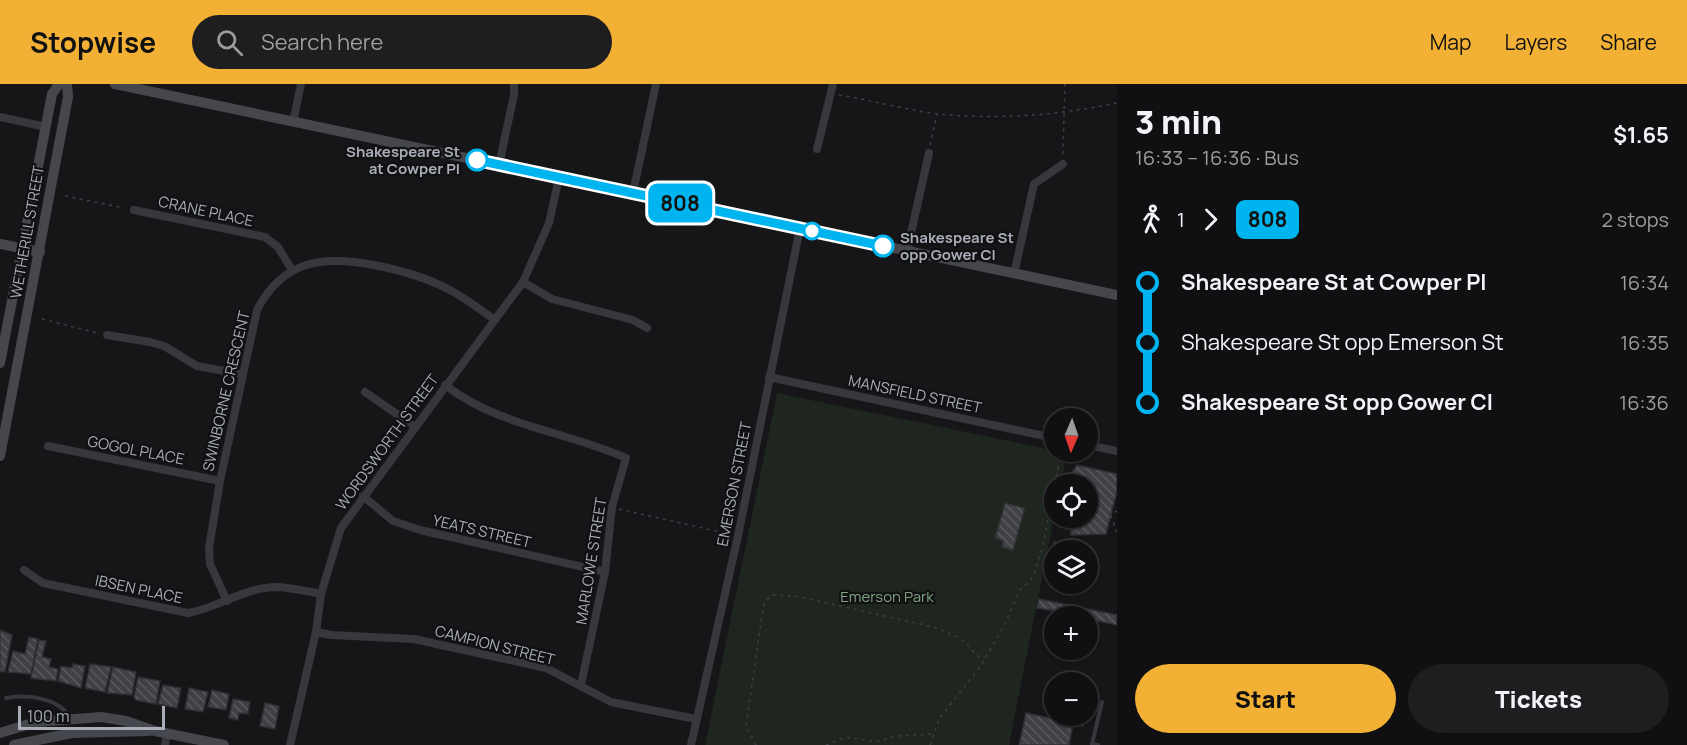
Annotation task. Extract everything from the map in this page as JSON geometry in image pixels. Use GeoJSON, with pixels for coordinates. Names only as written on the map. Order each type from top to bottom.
{"type":"FeatureCollection","features":[{"type":"Feature","properties":{"kind":"street","name":"WETHERILL STREET"},"geometry":{"type":"LineString","coordinates":[[0,363],[52,94],[59,84]]}},
{"type":"Feature","properties":{"kind":"street","name":"WETHERILL STREET"},"geometry":{"type":"LineString","coordinates":[[0,456],[4,412],[40,252],[68,97],[67,84]]}},
{"type":"Feature","properties":{"kind":"street"},"geometry":{"type":"LineString","coordinates":[[115,84],[1117,295]]}},
{"type":"Feature","properties":{"kind":"street"},"geometry":{"type":"LineString","coordinates":[[293,122],[301,84]]}},
{"type":"Feature","properties":{"kind":"street"},"geometry":{"type":"LineString","coordinates":[[499,165],[514,95],[514,84]]}},
{"type":"Feature","properties":{"kind":"street"},"geometry":{"type":"LineString","coordinates":[[633,193],[656,84]]}},
{"type":"Feature","properties":{"kind":"street"},"geometry":{"type":"LineString","coordinates":[[817,149],[833,84]]}},
{"type":"Feature","properties":{"kind":"street"},"geometry":{"type":"LineString","coordinates":[[0,117],[46,127]]}},
{"type":"Feature","properties":{"kind":"street"},"geometry":{"type":"LineString","coordinates":[[908,251],[929,153]]}},
{"type":"Feature","properties":{"kind":"street"},"geometry":{"type":"LineString","coordinates":[[1014,274],[1034,184],[1063,164]]}},
{"type":"Feature","properties":{"kind":"street","name":"WORDSWORTH STREET"},"geometry":{"type":"LineString","coordinates":[[290,745],[316,632],[321,594],[341,528],[414,426],[523,282],[549,223],[559,178]]}},
{"type":"Feature","properties":{"kind":"street","name":"CRANE PLACE"},"geometry":{"type":"LineString","coordinates":[[134,210],[265,237],[278,247],[292,270]]}},
{"type":"Feature","properties":{"kind":"street","name":"EMERSON STREET"},"geometry":{"type":"LineString","coordinates":[[691,745],[738,536],[800,228]]}},
{"type":"Feature","properties":{"kind":"street"},"geometry":{"type":"LineString","coordinates":[[0,244],[40,252]]}},
{"type":"Feature","properties":{"kind":"street","name":"SWINBORNE CRESCENT"},"geometry":{"type":"LineString","coordinates":[[227,601],[210,564],[209,548],[242,374],[257,310],[266,294],[292,270],[328,259],[347,259],[388,267],[425,278],[450,290],[494,319]]}},
{"type":"Feature","properties":{"kind":"street"},"geometry":{"type":"LineString","coordinates":[[523,282],[552,299],[633,320],[647,328]]}},
{"type":"Feature","properties":{"kind":"street"},"geometry":{"type":"LineString","coordinates":[[107,335],[164,346],[197,366],[242,374]]}},
{"type":"Feature","properties":{"kind":"street","name":"MANSFIELD STREET"},"geometry":{"type":"LineString","coordinates":[[769,377],[1044,436]]}},
{"type":"Feature","properties":{"kind":"street","name":"MARLOWE STREET"},"geometry":{"type":"LineString","coordinates":[[445,385],[468,403],[497,416],[590,442],[626,458],[612,507],[605,572],[581,685]]}},
{"type":"Feature","properties":{"kind":"street"},"geometry":{"type":"LineString","coordinates":[[365,392],[414,426]]}},
{"type":"Feature","properties":{"kind":"street","name":"GOGOL PLACE"},"geometry":{"type":"LineString","coordinates":[[48,446],[220,481]]}},
{"type":"Feature","properties":{"kind":"street"},"geometry":{"type":"LineString","coordinates":[[1098,447],[1117,451]]}},
{"type":"Feature","properties":{"kind":"street","name":"YEATS STREET"},"geometry":{"type":"LineString","coordinates":[[363,496],[393,521],[420,530],[605,572]]}},
{"type":"Feature","properties":{"kind":"street","name":"IBSEN PLACE"},"geometry":{"type":"LineString","coordinates":[[24,570],[43,583],[188,613],[205,610],[275,587],[321,594]]}},
{"type":"Feature","properties":{"kind":"street","name":"CAMPION STREET"},"geometry":{"type":"LineString","coordinates":[[316,632],[331,635],[414,639],[546,668],[611,702],[696,719]]}},
{"type":"Feature","properties":{"kind":"street"},"geometry":{"type":"LineString","coordinates":[[0,733],[36,722],[70,717],[126,720],[161,732],[224,745]]}},
{"type":"Feature","properties":{"kind":"street"},"geometry":{"type":"LineString","coordinates":[[14,745],[72,733],[161,732]]}},
{"type":"Feature","properties":{"kind":"street"},"geometry":{"type":"LineString","coordinates":[[161,732],[165,745]]}},
{"type":"Feature","properties":{"kind":"lane"},"geometry":{"type":"LineString","coordinates":[[6,698],[18,696],[58,704],[70,717]]}},
{"type":"Feature","properties":{"kind":"lane"},"geometry":{"type":"LineString","coordinates":[[1098,745],[1092,744],[1102,702]]}},
{"type":"Feature","properties":{"kind":"path"},"geometry":{"type":"LineString","coordinates":[[1063,164],[1065,84]]}},
{"type":"Feature","properties":{"kind":"path"},"geometry":{"type":"LineString","coordinates":[[831,93],[937,113],[1005,118],[1063,113],[1117,103]]}},
{"type":"Feature","properties":{"kind":"path"},"geometry":{"type":"LineString","coordinates":[[929,153],[937,113]]}},
{"type":"Feature","properties":{"kind":"path"},"geometry":{"type":"LineString","coordinates":[[65,196],[134,210]]}},
{"type":"Feature","properties":{"kind":"path"},"geometry":{"type":"LineString","coordinates":[[42,319],[107,335]]}},
{"type":"Feature","properties":{"kind":"path"},"geometry":{"type":"LineString","coordinates":[[612,507],[738,536]]}},
{"type":"Feature","properties":{"kind":"path"},"geometry":{"type":"LineString","coordinates":[[1117,512],[1110,517],[1117,532]]}},
{"type":"Feature","properties":{"kind":"path"},"geometry":{"type":"LineString","coordinates":[[930,745],[933,734],[951,703],[983,661],[1004,628],[1020,590],[1033,577],[1047,528]]}},
{"type":"Feature","properties":{"kind":"path"},"geometry":{"type":"LineString","coordinates":[[756,745],[746,726],[762,615],[765,602],[772,595],[795,596],[934,627],[960,638],[983,661]]}},
{"type":"Feature","properties":{"kind":"path"},"geometry":{"type":"LineString","coordinates":[[825,745],[846,737],[876,742],[896,736],[933,734]]}},
{"type":"Feature","properties":{"kind":"path"},"geometry":{"type":"LineString","coordinates":[[881,745],[885,741]]}},
{"type":"Feature","properties":{"kind":"green space","name":"Emerson Park"},"geometry":{"type":"Polygon","coordinates":[[[777,393],[1044,448],[1044,462],[1065,462],[1063,474],[1044,474],[1044,528],[1052,528],[1049,540],[1044,540],[1044,568],[1009,745],[705,745],[777,393]]]}},
{"type":"Feature","properties":{"kind":"building"},"geometry":{"type":"Polygon","coordinates":[[[1077,465],[1117,474],[1117,491],[1106,534],[1071,535],[1071,528],[1098,528],[1098,474],[1071,474],[1077,465]]]}},
{"type":"Feature","properties":{"kind":"building"},"geometry":{"type":"Polygon","coordinates":[[[1005,503],[1025,508],[1013,550],[1002,547],[1003,541],[995,538],[1005,503]]]}},
{"type":"Feature","properties":{"kind":"building"},"geometry":{"type":"Polygon","coordinates":[[[1039,599],[1073,606],[1044,606],[1044,609],[1037,608],[1039,599]]]}},
{"type":"Feature","properties":{"kind":"building"},"geometry":{"type":"Polygon","coordinates":[[[1098,611],[1117,615],[1117,625],[1098,621],[1098,611]]]}},
{"type":"Feature","properties":{"kind":"building"},"geometry":{"type":"Polygon","coordinates":[[[0,630],[12,635],[5,672],[0,671],[0,630]]]}},
{"type":"Feature","properties":{"kind":"building"},"geometry":{"type":"Polygon","coordinates":[[[29,637],[38,639],[31,674],[8,672],[13,651],[25,654],[29,637]]]}},
{"type":"Feature","properties":{"kind":"building"},"geometry":{"type":"Polygon","coordinates":[[[39,640],[46,641],[42,657],[51,659],[49,667],[58,669],[56,681],[31,678],[39,640]]]}},
{"type":"Feature","properties":{"kind":"building"},"geometry":{"type":"Polygon","coordinates":[[[73,664],[85,666],[81,688],[58,681],[61,666],[72,668],[73,664]]]}},
{"type":"Feature","properties":{"kind":"building"},"geometry":{"type":"Polygon","coordinates":[[[90,664],[111,667],[105,692],[85,688],[90,664]]]}},
{"type":"Feature","properties":{"kind":"building"},"geometry":{"type":"Polygon","coordinates":[[[113,667],[136,672],[132,695],[107,693],[113,667]]]}},
{"type":"Feature","properties":{"kind":"building"},"geometry":{"type":"Polygon","coordinates":[[[138,677],[160,681],[156,704],[136,700],[134,697],[138,677]]]}},
{"type":"Feature","properties":{"kind":"building"},"geometry":{"type":"Polygon","coordinates":[[[163,685],[181,688],[177,708],[158,704],[163,685]]]}},
{"type":"Feature","properties":{"kind":"building"},"geometry":{"type":"Polygon","coordinates":[[[189,688],[208,692],[203,712],[185,709],[189,688]]]}},
{"type":"Feature","properties":{"kind":"building"},"geometry":{"type":"Polygon","coordinates":[[[212,690],[229,694],[226,710],[208,707],[212,690]]]}},
{"type":"Feature","properties":{"kind":"building"},"geometry":{"type":"Polygon","coordinates":[[[233,699],[250,702],[248,714],[239,713],[238,720],[229,718],[233,699]]]}},
{"type":"Feature","properties":{"kind":"building"},"geometry":{"type":"Polygon","coordinates":[[[265,703],[279,706],[275,729],[260,726],[265,703]]]}},
{"type":"Feature","properties":{"kind":"building"},"geometry":{"type":"Polygon","coordinates":[[[1026,713],[1044,717],[1044,726],[1073,726],[1069,745],[1019,745],[1026,713]]]}},
{"type":"Feature","properties":{"kind":"bus line","name":"808"},"geometry":{"type":"LineString","coordinates":[[477,160],[883,246]]}},
{"type":"Feature","properties":{"kind":"place","name":"Shakespeare St at Cowper Pl"},"geometry":{"type":"Point","coordinates":[477,160]}},
{"type":"Feature","properties":{"kind":"place","name":"Shakespeare St opp Gower Cl"},"geometry":{"type":"Point","coordinates":[883,246]}}]}
